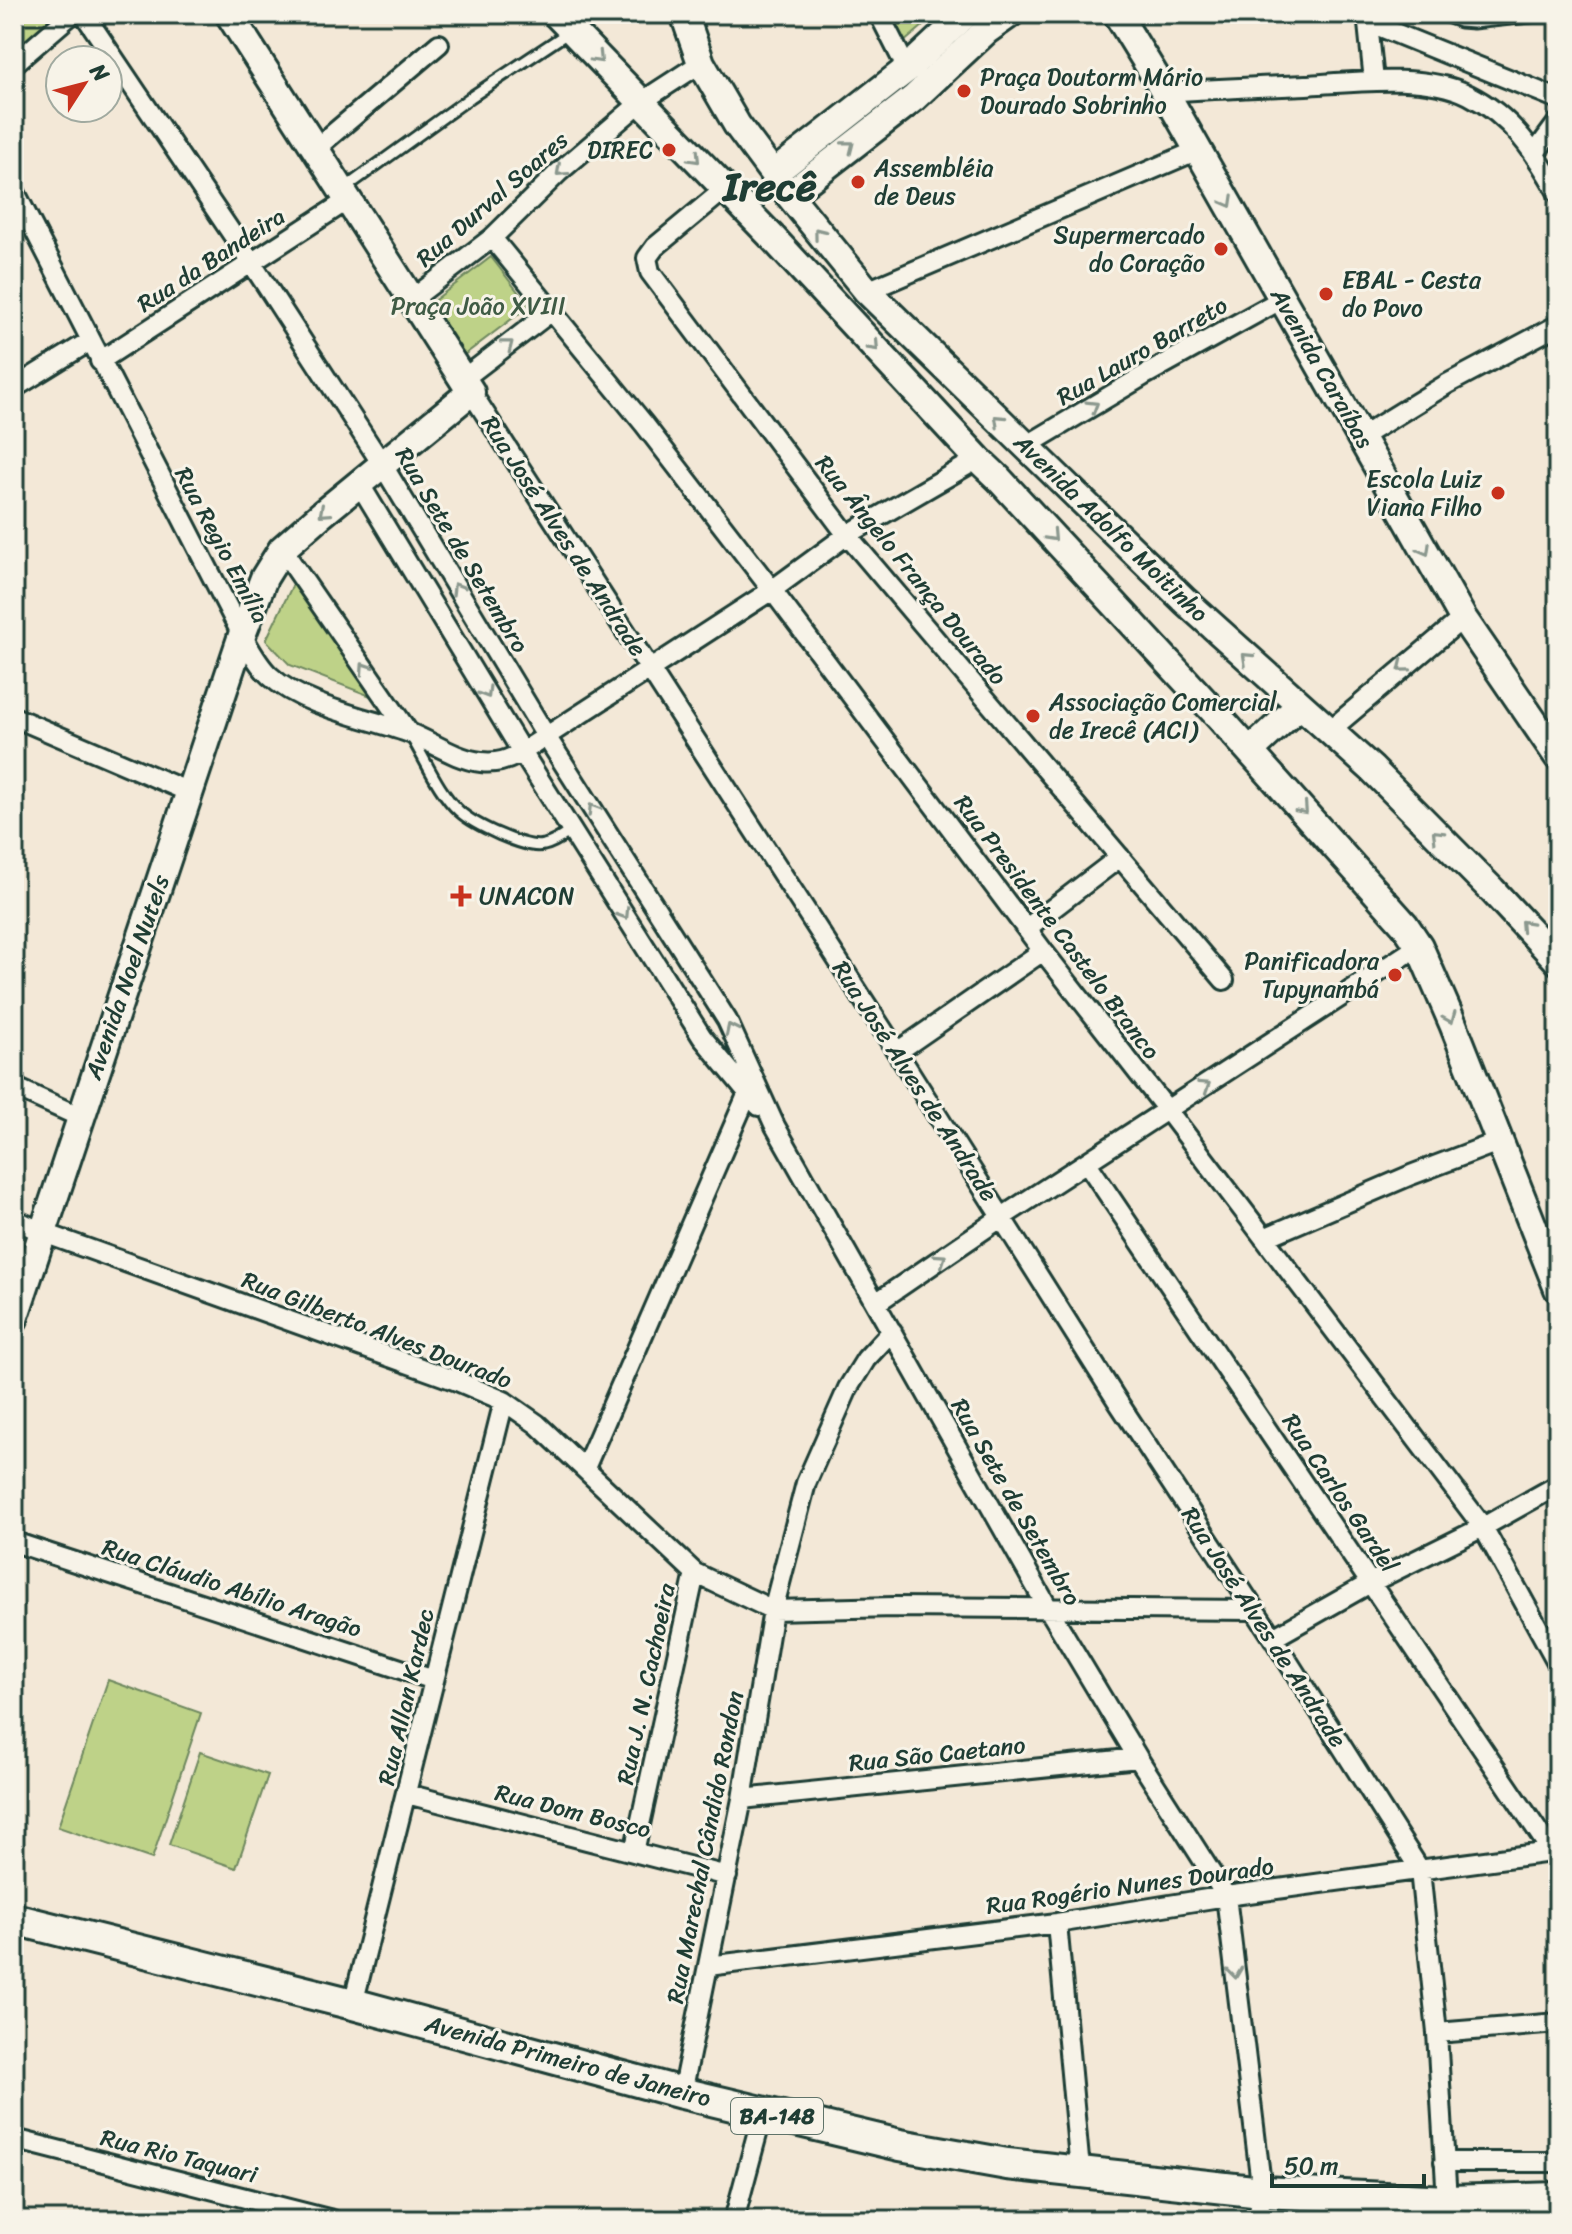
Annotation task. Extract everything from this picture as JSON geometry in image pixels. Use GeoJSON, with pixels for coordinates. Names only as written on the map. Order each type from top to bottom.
{"type":"FeatureCollection","features":[{"type":"Feature","properties":{"kind":"main road","name":"Avenida Primeiro de Janeiro"},"geometry":{"type":"LineString","coordinates":[[14,1919],[353,2004],[682,2093],[915,2148],[1007,2164],[1080,2170],[1260,2206],[1558,2198]]}},
{"type":"Feature","properties":{"kind":"street"},"geometry":{"type":"LineString","coordinates":[[14,64],[72,14]]}},
{"type":"Feature","properties":{"kind":"street","name":"Rua Sete de Setembro"},"geometry":{"type":"LineString","coordinates":[[84,14],[382,464],[546,736],[727,1020],[751,1086],[1048,1608],[1226,1896]]}},
{"type":"Feature","properties":{"kind":"street","name":"Rua José Alves de Andrade"},"geometry":{"type":"LineString","coordinates":[[229,14],[1420,1870],[1437,2033],[1447,2201]]}},
{"type":"Feature","properties":{"kind":"street","name":"Avenida Adolfo Moitinho"},"geometry":{"type":"LineString","coordinates":[[684,14],[701,63],[737,125],[867,291],[1185,601],[1383,780],[1558,961]]}},
{"type":"Feature","properties":{"kind":"street"},"geometry":{"type":"LineString","coordinates":[[879,14],[907,69]]}},
{"type":"Feature","properties":{"kind":"street"},"geometry":{"type":"LineString","coordinates":[[781,185],[966,14]]}},
{"type":"Feature","properties":{"kind":"street"},"geometry":{"type":"LineString","coordinates":[[781,185],[914,98],[986,31],[1010,14]]}},
{"type":"Feature","properties":{"kind":"street","name":"Avenida Caraíbas"},"geometry":{"type":"LineString","coordinates":[[1117,14],[1165,92],[1463,618],[1558,757]]}},
{"type":"Feature","properties":{"kind":"street"},"geometry":{"type":"LineString","coordinates":[[1374,81],[1367,18],[1558,99]]}},
{"type":"Feature","properties":{"kind":"street","name":"Avenida Adolfo Moitinho"},"geometry":{"type":"LineString","coordinates":[[564,22],[1017,498],[1379,894],[1419,946],[1557,1284]]}},
{"type":"Feature","properties":{"kind":"street"},"geometry":{"type":"LineString","coordinates":[[315,149],[439,44]]}},
{"type":"Feature","properties":{"kind":"street","name":"Rua Durval Soares"},"geometry":{"type":"LineString","coordinates":[[411,300],[492,238],[558,173],[641,102],[701,63]]}},
{"type":"Feature","properties":{"kind":"street"},"geometry":{"type":"LineString","coordinates":[[1165,92],[1374,81],[1421,83],[1467,94],[1506,120],[1535,153],[1558,193]]}},
{"type":"Feature","properties":{"kind":"street"},"geometry":{"type":"LineString","coordinates":[[1535,153],[1558,122]]}},
{"type":"Feature","properties":{"kind":"street"},"geometry":{"type":"LineString","coordinates":[[867,291],[1198,150]]}},
{"type":"Feature","properties":{"kind":"street","name":"Rua Ângelo França Dourado"},"geometry":{"type":"LineString","coordinates":[[725,189],[655,247],[647,258],[660,288],[847,535],[1224,980]]}},
{"type":"Feature","properties":{"kind":"street","name":"Rua Regio Emília"},"geometry":{"type":"LineString","coordinates":[[14,190],[242,635],[271,676],[293,691],[334,708],[409,733],[479,762],[510,759],[522,752]]}},
{"type":"Feature","properties":{"kind":"street","name":"Rua da Bandeira"},"geometry":{"type":"LineString","coordinates":[[100,361],[251,262],[345,195]]}},
{"type":"Feature","properties":{"kind":"street","name":"Rua Presidente Castelo Branco"},"geometry":{"type":"LineString","coordinates":[[492,238],[553,310],[772,590],[1483,1527],[1558,1664]]}},
{"type":"Feature","properties":{"kind":"street","name":"Rua Lauro Barreto"},"geometry":{"type":"LineString","coordinates":[[1026,446],[1143,376],[1282,299]]}},
{"type":"Feature","properties":{"kind":"street"},"geometry":{"type":"LineString","coordinates":[[467,385],[553,310]]}},
{"type":"Feature","properties":{"kind":"street"},"geometry":{"type":"LineString","coordinates":[[1361,437],[1447,384],[1558,325]]}},
{"type":"Feature","properties":{"kind":"street"},"geometry":{"type":"LineString","coordinates":[[14,388],[90,341]]}},
{"type":"Feature","properties":{"kind":"street","name":"Avenida Noel Nutels"},"geometry":{"type":"LineString","coordinates":[[14,1319],[189,792],[264,578],[282,549],[382,464],[467,385]]}},
{"type":"Feature","properties":{"kind":"street"},"geometry":{"type":"LineString","coordinates":[[522,752],[772,590],[847,535],[978,459]]}},
{"type":"Feature","properties":{"kind":"street","name":"Rua Sete de Setembro"},"geometry":{"type":"LineString","coordinates":[[359,483],[522,752],[702,1037],[751,1086]]}},
{"type":"Feature","properties":{"kind":"street"},"geometry":{"type":"LineString","coordinates":[[282,549],[409,733]]}},
{"type":"Feature","properties":{"kind":"street"},"geometry":{"type":"LineString","coordinates":[[1329,731],[1463,618]]}},
{"type":"Feature","properties":{"kind":"street"},"geometry":{"type":"LineString","coordinates":[[1250,751],[1299,706]]}},
{"type":"Feature","properties":{"kind":"street"},"geometry":{"type":"LineString","coordinates":[[14,717],[189,792]]}},
{"type":"Feature","properties":{"kind":"street"},"geometry":{"type":"LineString","coordinates":[[1027,928],[1120,857]]}},
{"type":"Feature","properties":{"kind":"street"},"geometry":{"type":"LineString","coordinates":[[876,1303],[1002,1217],[1419,946]]}},
{"type":"Feature","properties":{"kind":"street"},"geometry":{"type":"LineString","coordinates":[[897,1052],[1043,951]]}},
{"type":"Feature","properties":{"kind":"street"},"geometry":{"type":"LineString","coordinates":[[585,1468],[751,1086]]}},
{"type":"Feature","properties":{"kind":"street"},"geometry":{"type":"LineString","coordinates":[[14,1087],[80,1117]]}},
{"type":"Feature","properties":{"kind":"street"},"geometry":{"type":"LineString","coordinates":[[1264,1238],[1411,1175],[1498,1142]]}},
{"type":"Feature","properties":{"kind":"street","name":"Rua Carlos Gardel"},"geometry":{"type":"LineString","coordinates":[[1087,1163],[1555,1852]]}},
{"type":"Feature","properties":{"kind":"street","name":"Rua Gilberto Alves Dourado"},"geometry":{"type":"LineString","coordinates":[[14,1219],[44,1233],[442,1375],[504,1401],[537,1424],[695,1573],[773,1610],[894,1607],[1254,1610]]}},
{"type":"Feature","properties":{"kind":"street","name":"Rua Marechal Cândido Rondon"},"geometry":{"type":"LineString","coordinates":[[682,2093],[742,1799],[773,1610],[806,1483],[848,1388],[866,1359],[892,1331]]}},
{"type":"Feature","properties":{"kind":"street","name":"Rua Allan Kardec"},"geometry":{"type":"LineString","coordinates":[[353,2004],[504,1401]]}},
{"type":"Feature","properties":{"kind":"street"},"geometry":{"type":"LineString","coordinates":[[1273,1638],[1372,1582],[1483,1527],[1558,1485]]}},
{"type":"Feature","properties":{"kind":"street","name":"Rua Cláudio Abílio Aragão"},"geometry":{"type":"LineString","coordinates":[[14,1542],[434,1680]]}},
{"type":"Feature","properties":{"kind":"street","name":"Rua J. N. Cachoeira"},"geometry":{"type":"LineString","coordinates":[[634,1852],[695,1573]]}},
{"type":"Feature","properties":{"kind":"street","name":"Rua São Caetano"},"geometry":{"type":"LineString","coordinates":[[742,1799],[1138,1758]]}},
{"type":"Feature","properties":{"kind":"street","name":"Rua Dom Bosco"},"geometry":{"type":"LineString","coordinates":[[407,1794],[727,1876]]}},
{"type":"Feature","properties":{"kind":"street","name":"Rua Rogério Nunes Dourado"},"geometry":{"type":"LineString","coordinates":[[708,1966],[1057,1923],[1226,1896],[1555,1852]]}},
{"type":"Feature","properties":{"kind":"street"},"geometry":{"type":"LineString","coordinates":[[1226,1896],[1260,2206]]}},
{"type":"Feature","properties":{"kind":"street"},"geometry":{"type":"LineString","coordinates":[[1057,1923],[1080,2170]]}},
{"type":"Feature","properties":{"kind":"street"},"geometry":{"type":"LineString","coordinates":[[1437,2033],[1558,2023]]}},
{"type":"Feature","properties":{"kind":"street"},"geometry":{"type":"LineString","coordinates":[[734,2220],[763,2112]]}},
{"type":"Feature","properties":{"kind":"street","name":"Rua Rio Taquari"},"geometry":{"type":"LineString","coordinates":[[14,2139],[306,2217],[332,2220]]}},
{"type":"Feature","properties":{"kind":"street"},"geometry":{"type":"LineString","coordinates":[[1444,2162],[1558,2162]]}},
{"type":"Feature","properties":{"kind":"lane"},"geometry":{"type":"LineString","coordinates":[[1439,14],[1473,23],[1558,14]]}},
{"type":"Feature","properties":{"kind":"lane"},"geometry":{"type":"LineString","coordinates":[[345,195],[564,22]]}},
{"type":"Feature","properties":{"kind":"lane"},"geometry":{"type":"LineString","coordinates":[[409,733],[448,798],[458,811],[471,820],[524,845],[543,846],[572,830]]}},
{"type":"Feature","properties":{"kind":"green space"},"geometry":{"type":"Polygon","coordinates":[[[14,14],[55,14],[14,51],[14,14]]]}},
{"type":"Feature","properties":{"kind":"green space"},"geometry":{"type":"Polygon","coordinates":[[[887,14],[937,14],[903,43],[887,14]]]}},
{"type":"Feature","properties":{"kind":"green space","name":"Praça João XVIII"},"geometry":{"type":"Polygon","coordinates":[[[491,257],[529,306],[464,355],[427,306],[491,257]]]}},
{"type":"Feature","properties":{"kind":"green space"},"geometry":{"type":"Polygon","coordinates":[[[295,580],[373,697],[290,665],[266,640],[295,580]]]}},
{"type":"Feature","properties":{"kind":"green space"},"geometry":{"type":"Polygon","coordinates":[[[108,1680],[201,1713],[152,1859],[58,1827],[108,1680]]]}},
{"type":"Feature","properties":{"kind":"green space"},"geometry":{"type":"Polygon","coordinates":[[[200,1752],[268,1775],[236,1868],[169,1845],[200,1752]]]}},
{"type":"Feature","properties":{"kind":"place","name":"Praça Doutorm Mário Dourado Sobrinho"},"geometry":{"type":"Point","coordinates":[964,91]}},
{"type":"Feature","properties":{"kind":"place","name":"DIREC"},"geometry":{"type":"Point","coordinates":[669,150]}},
{"type":"Feature","properties":{"kind":"place","name":"Assembléia de Deus"},"geometry":{"type":"Point","coordinates":[858,182]}},
{"type":"Feature","properties":{"kind":"place","name":"Supermercado do Coração"},"geometry":{"type":"Point","coordinates":[1221,249]}},
{"type":"Feature","properties":{"kind":"place","name":"EBAL - Cesta do Povo"},"geometry":{"type":"Point","coordinates":[1326,294]}},
{"type":"Feature","properties":{"kind":"place","name":"Escola Luiz Viana Filho"},"geometry":{"type":"Point","coordinates":[1498,493]}},
{"type":"Feature","properties":{"kind":"place","name":"Associação Comercial de Irecê (ACI)"},"geometry":{"type":"Point","coordinates":[1033,716]}},
{"type":"Feature","properties":{"kind":"place","name":"UNACON"},"geometry":{"type":"Point","coordinates":[461,896]}},
{"type":"Feature","properties":{"kind":"place","name":"Panificadora Tupynambá"},"geometry":{"type":"Point","coordinates":[1395,975]}},
{"type":"Feature","properties":{"kind":"district","name":"Irecê"},"geometry":{"type":"Point","coordinates":[770,186]}}]}
